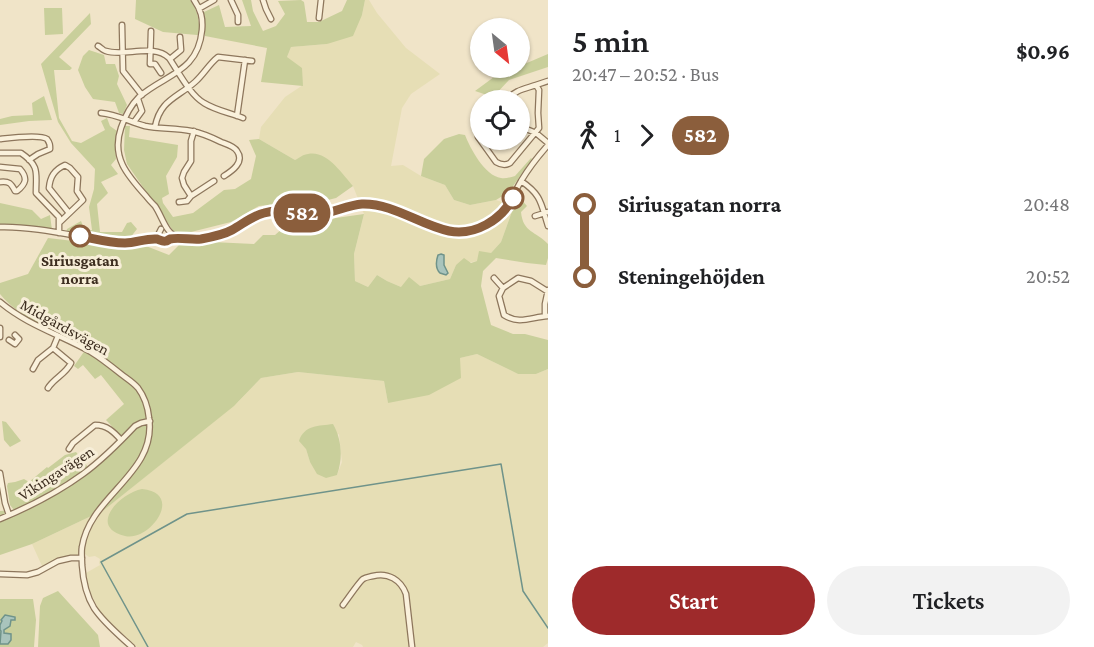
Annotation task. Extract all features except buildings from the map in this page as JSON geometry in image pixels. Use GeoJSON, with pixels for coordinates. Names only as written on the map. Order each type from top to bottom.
{"type":"FeatureCollection","features":[{"type":"Feature","properties":{"kind":"street"},"geometry":{"type":"LineString","coordinates":[[165,234],[161,217],[154,206],[123,168],[117,150],[118,136],[131,106],[140,97],[189,63],[196,53],[202,28],[200,8],[194,0]]}},
{"type":"Feature","properties":{"kind":"street"},"geometry":{"type":"LineString","coordinates":[[200,8],[214,0]]}},
{"type":"Feature","properties":{"kind":"street"},"geometry":{"type":"LineString","coordinates":[[231,0],[238,15],[238,22]]}},
{"type":"Feature","properties":{"kind":"street"},"geometry":{"type":"LineString","coordinates":[[263,0],[272,19]]}},
{"type":"Feature","properties":{"kind":"street"},"geometry":{"type":"LineString","coordinates":[[319,18],[323,1]]}},
{"type":"Feature","properties":{"kind":"street"},"geometry":{"type":"LineString","coordinates":[[122,25],[123,71],[140,97],[142,111],[134,122]]}},
{"type":"Feature","properties":{"kind":"street"},"geometry":{"type":"LineString","coordinates":[[151,31],[150,64],[155,64],[161,73]]}},
{"type":"Feature","properties":{"kind":"street"},"geometry":{"type":"LineString","coordinates":[[170,59],[181,50],[180,37]]}},
{"type":"Feature","properties":{"kind":"street"},"geometry":{"type":"LineString","coordinates":[[98,46],[108,52],[151,51],[165,54],[198,100],[243,118]]}},
{"type":"Feature","properties":{"kind":"street"},"geometry":{"type":"LineString","coordinates":[[155,127],[159,112],[165,103],[201,77],[218,57],[252,61]]}},
{"type":"Feature","properties":{"kind":"street"},"geometry":{"type":"LineString","coordinates":[[237,116],[245,60]]}},
{"type":"Feature","properties":{"kind":"street"},"geometry":{"type":"LineString","coordinates":[[520,90],[548,81]]}},
{"type":"Feature","properties":{"kind":"street"},"geometry":{"type":"LineString","coordinates":[[530,143],[538,135],[539,128],[539,90],[536,85]]}},
{"type":"Feature","properties":{"kind":"street"},"geometry":{"type":"LineString","coordinates":[[101,112],[155,127],[194,131],[232,146],[238,151],[238,164],[224,176]]}},
{"type":"Feature","properties":{"kind":"street"},"geometry":{"type":"LineString","coordinates":[[191,196],[182,178],[191,161],[191,141],[194,131]]}},
{"type":"Feature","properties":{"kind":"street"},"geometry":{"type":"LineString","coordinates":[[0,227],[59,233],[115,243],[148,240],[165,234],[183,239],[200,239],[223,234],[262,213],[288,211],[315,215],[363,204],[380,206],[442,230],[463,232],[479,228],[498,217],[510,202],[521,181],[547,149],[538,135],[530,131]]}},
{"type":"Feature","properties":{"kind":"street"},"geometry":{"type":"LineString","coordinates":[[0,140],[37,136],[50,143],[50,149],[29,160]]}},
{"type":"Feature","properties":{"kind":"street"},"geometry":{"type":"LineString","coordinates":[[487,150],[500,165],[510,163],[523,150]]}},
{"type":"Feature","properties":{"kind":"street"},"geometry":{"type":"LineString","coordinates":[[0,153],[21,153],[37,170],[36,193],[57,214],[60,222],[59,233]]}},
{"type":"Feature","properties":{"kind":"street"},"geometry":{"type":"LineString","coordinates":[[60,222],[83,200],[77,191],[78,177],[65,165],[54,172],[50,178],[49,188],[69,213]]}},
{"type":"Feature","properties":{"kind":"street"},"geometry":{"type":"LineString","coordinates":[[0,167],[20,169],[26,179],[24,185],[17,191],[10,183],[0,182]]}},
{"type":"Feature","properties":{"kind":"street"},"geometry":{"type":"LineString","coordinates":[[179,202],[187,201],[214,181]]}},
{"type":"Feature","properties":{"kind":"street"},"geometry":{"type":"LineString","coordinates":[[521,181],[535,192],[546,213],[548,226]]}},
{"type":"Feature","properties":{"kind":"street"},"geometry":{"type":"LineString","coordinates":[[535,216],[546,213]]}},
{"type":"Feature","properties":{"kind":"street"},"geometry":{"type":"LineString","coordinates":[[494,278],[504,288]]}},
{"type":"Feature","properties":{"kind":"street"},"geometry":{"type":"LineString","coordinates":[[518,278],[531,281],[548,291],[545,304],[547,316],[521,320],[504,315],[499,296],[504,288],[518,278]]}},
{"type":"Feature","properties":{"kind":"street","name":"Midgårdsvägen"},"geometry":{"type":"LineString","coordinates":[[1,305],[24,320],[92,353],[110,365],[138,388],[147,408],[150,430],[146,450],[135,468],[93,519],[82,547],[83,581],[88,597],[100,616],[132,647]]}},
{"type":"Feature","properties":{"kind":"street"},"geometry":{"type":"LineString","coordinates":[[0,328],[0,337]]}},
{"type":"Feature","properties":{"kind":"street"},"geometry":{"type":"LineString","coordinates":[[9,340],[15,344],[19,339],[15,335]]}},
{"type":"Feature","properties":{"kind":"street"},"geometry":{"type":"LineString","coordinates":[[33,369],[38,360],[53,348],[58,336]]}},
{"type":"Feature","properties":{"kind":"street"},"geometry":{"type":"LineString","coordinates":[[48,388],[69,368],[71,363],[53,348]]}},
{"type":"Feature","properties":{"kind":"street","name":"Vikingavägen"},"geometry":{"type":"LineString","coordinates":[[0,519],[44,499],[82,474],[135,426],[150,421]]}},
{"type":"Feature","properties":{"kind":"street"},"geometry":{"type":"LineString","coordinates":[[69,449],[73,443],[96,425],[110,429],[121,440]]}},
{"type":"Feature","properties":{"kind":"street"},"geometry":{"type":"LineString","coordinates":[[0,472],[9,515]]}},
{"type":"Feature","properties":{"kind":"street"},"geometry":{"type":"LineString","coordinates":[[0,574],[27,575],[58,561],[82,558]]}},
{"type":"Feature","properties":{"kind":"street"},"geometry":{"type":"LineString","coordinates":[[343,605],[363,579],[377,575],[392,577],[404,587],[412,647]]}},
{"type":"Feature","properties":{"kind":"shaded area"},"geometry":{"type":"Polygon","coordinates":[[[365,0],[369,0],[406,48],[440,74],[411,94],[402,108],[391,166],[403,165],[421,176],[445,185],[454,200],[470,205],[496,200],[514,206],[501,242],[491,253],[477,261],[456,265],[450,279],[420,286],[401,287],[377,275],[368,287],[355,281],[354,254],[364,214],[353,186],[308,154],[295,160],[259,139],[261,127],[285,97],[303,85],[287,57],[291,47],[327,44],[362,15],[365,0]]]}},
{"type":"Feature","properties":{"kind":"shaded area"},"geometry":{"type":"Polygon","coordinates":[[[477,354],[518,374],[536,374],[548,369],[548,643],[543,647],[363,647],[356,642],[353,647],[137,647],[101,614],[88,588],[86,573],[100,565],[100,559],[85,554],[60,558],[42,566],[32,544],[104,510],[238,402],[261,378],[298,372],[384,381],[388,403],[460,358],[477,354]],[[339,434],[306,449],[310,462],[337,475],[342,462],[339,434]]]}},
{"type":"Feature","properties":{"kind":"green space"},"geometry":{"type":"Polygon","coordinates":[[[136,0],[190,0],[199,20],[200,34],[163,32],[135,19],[136,0]]]}},
{"type":"Feature","properties":{"kind":"green space"},"geometry":{"type":"Polygon","coordinates":[[[242,0],[251,0],[253,11],[263,31],[276,26],[285,14],[278,1],[301,0],[304,2],[307,22],[319,22],[342,11],[347,0],[365,0],[362,15],[353,36],[327,44],[291,47],[287,57],[302,68],[303,86],[261,82],[267,48],[205,36],[204,12],[219,5],[225,27],[251,26],[242,0]]]}},
{"type":"Feature","properties":{"kind":"green space"},"geometry":{"type":"Polygon","coordinates":[[[44,8],[62,8],[63,34],[45,35],[44,8]]]}},
{"type":"Feature","properties":{"kind":"green space"},"geometry":{"type":"Polygon","coordinates":[[[90,13],[91,24],[59,57],[72,68],[54,70],[59,118],[72,141],[81,143],[105,130],[101,121],[107,118],[110,126],[117,131],[116,159],[111,165],[118,174],[101,182],[108,193],[97,204],[100,232],[122,232],[127,223],[131,222],[137,229],[130,238],[116,240],[66,233],[67,229],[81,221],[85,231],[92,230],[89,207],[94,189],[95,169],[71,143],[58,122],[41,64],[90,13]]]}},
{"type":"Feature","properties":{"kind":"green space"},"geometry":{"type":"Polygon","coordinates":[[[89,50],[104,55],[106,64],[115,64],[119,76],[117,84],[127,105],[123,114],[119,113],[115,102],[93,99],[85,87],[78,70],[83,56],[89,50]]]}},
{"type":"Feature","properties":{"kind":"green space"},"geometry":{"type":"Polygon","coordinates":[[[548,54],[548,67],[530,73],[530,62],[548,54]]]}},
{"type":"Feature","properties":{"kind":"green space"},"geometry":{"type":"Polygon","coordinates":[[[493,78],[515,78],[509,80],[500,90],[476,90],[493,78]]]}},
{"type":"Feature","properties":{"kind":"green space"},"geometry":{"type":"Polygon","coordinates":[[[44,96],[52,120],[0,125],[0,119],[33,115],[32,103],[44,96]]]}},
{"type":"Feature","properties":{"kind":"green space"},"geometry":{"type":"Polygon","coordinates":[[[125,126],[130,126],[129,137],[178,145],[177,157],[166,176],[169,194],[162,198],[173,217],[193,213],[224,190],[235,189],[251,179],[256,156],[249,140],[259,139],[295,160],[306,154],[322,156],[334,164],[353,186],[336,198],[312,204],[289,203],[259,206],[231,222],[191,232],[174,232],[127,164],[124,150],[125,126]]]}},
{"type":"Feature","properties":{"kind":"green space"},"geometry":{"type":"Polygon","coordinates":[[[459,134],[465,135],[470,150],[484,167],[501,178],[515,176],[532,159],[509,192],[496,200],[470,205],[454,200],[445,185],[421,176],[424,159],[444,139],[459,134]]]}},
{"type":"Feature","properties":{"kind":"green space"},"geometry":{"type":"Polygon","coordinates":[[[519,197],[527,206],[521,212],[524,224],[548,244],[546,265],[496,258],[483,271],[481,286],[491,325],[513,334],[525,334],[548,340],[548,369],[536,374],[518,374],[477,354],[460,358],[461,378],[429,395],[388,403],[384,381],[298,372],[261,378],[234,406],[104,510],[32,544],[0,555],[0,511],[14,510],[10,505],[8,483],[24,479],[29,482],[65,455],[76,452],[91,471],[122,437],[106,420],[124,404],[101,375],[95,379],[83,365],[78,369],[74,366],[88,346],[29,318],[0,294],[0,283],[28,274],[48,238],[133,248],[146,246],[169,255],[179,245],[212,242],[254,244],[263,235],[275,235],[283,228],[295,224],[320,226],[329,219],[364,214],[354,254],[355,281],[368,287],[377,275],[401,287],[409,277],[420,286],[450,279],[456,265],[464,258],[471,263],[477,261],[479,251],[491,253],[501,242],[519,197]]]}},
{"type":"Feature","properties":{"kind":"green space"},"geometry":{"type":"Polygon","coordinates":[[[0,203],[32,210],[41,219],[50,215],[52,230],[0,224],[0,203]]]}},
{"type":"Feature","properties":{"kind":"green space"},"geometry":{"type":"Polygon","coordinates":[[[2,421],[6,422],[21,441],[10,447],[4,440],[2,421]]]}},
{"type":"Feature","properties":{"kind":"green space"},"geometry":{"type":"Polygon","coordinates":[[[333,424],[340,443],[340,462],[337,475],[326,478],[317,474],[306,449],[299,441],[308,429],[333,424]]]}},
{"type":"Feature","properties":{"kind":"green space"},"geometry":{"type":"Polygon","coordinates":[[[142,489],[155,492],[161,499],[162,507],[159,516],[153,525],[135,536],[125,536],[114,532],[109,525],[108,518],[111,511],[125,497],[142,489]]]}},
{"type":"Feature","properties":{"kind":"green space"},"geometry":{"type":"Polygon","coordinates":[[[58,591],[98,635],[100,647],[38,647],[40,606],[43,598],[58,591]]]}},
{"type":"Feature","properties":{"kind":"green space"},"geometry":{"type":"Polygon","coordinates":[[[0,599],[33,599],[36,620],[34,647],[0,647],[0,599]]]}},
{"type":"Feature","properties":{"kind":"water"},"geometry":{"type":"Polygon","coordinates":[[[438,255],[444,255],[444,265],[448,273],[446,275],[440,273],[437,267],[438,255]]]}},
{"type":"Feature","properties":{"kind":"water"},"geometry":{"type":"Polygon","coordinates":[[[5,615],[15,617],[15,620],[11,620],[10,626],[4,630],[4,633],[11,634],[11,640],[8,644],[0,644],[0,625],[5,615]]]}},
{"type":"Feature","properties":{"kind":"waterway"},"geometry":{"type":"LineString","coordinates":[[148,647],[101,562],[187,514],[501,464],[523,591],[548,628]]}},
{"type":"Feature","properties":{"kind":"bus line","name":"582"},"geometry":{"type":"LineString","coordinates":[[80,236],[115,243],[158,239],[164,241],[200,239],[223,234],[262,213],[288,211],[315,215],[363,204],[380,206],[442,230],[463,232],[492,222],[506,209],[513,198]]}},
{"type":"Feature","properties":{"kind":"place","name":"Siriusgatan norra"},"geometry":{"type":"Point","coordinates":[80,236]}}]}
